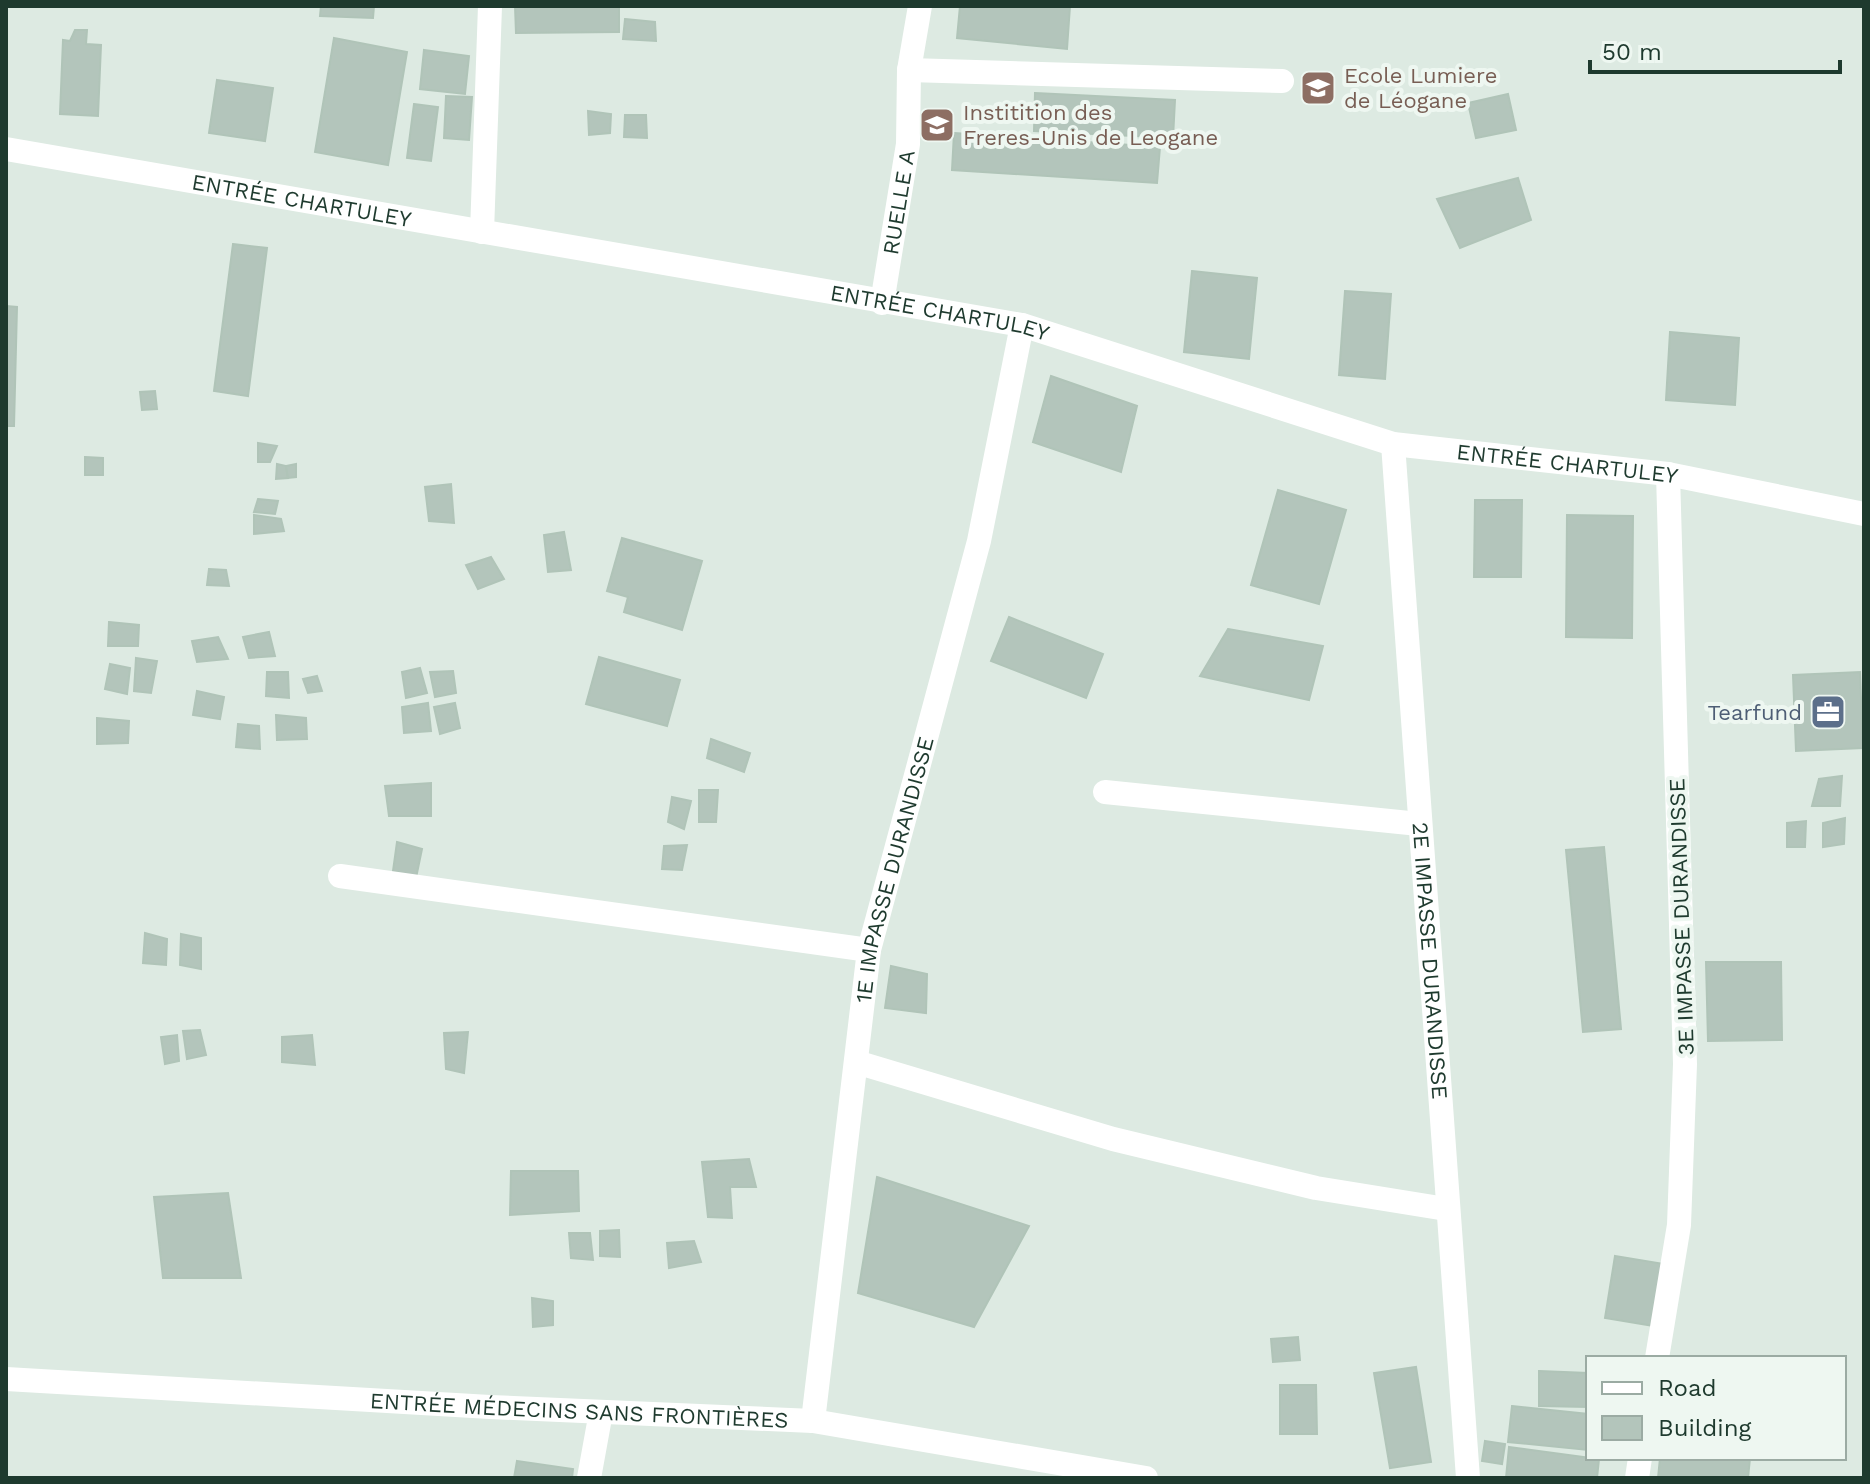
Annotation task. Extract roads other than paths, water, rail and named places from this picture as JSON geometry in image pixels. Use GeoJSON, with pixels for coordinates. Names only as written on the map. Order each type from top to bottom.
{"type":"FeatureCollection","features":[{"type":"Feature","properties":{"kind":"street"},"geometry":{"type":"LineString","coordinates":[[482,232],[490,6]]}},
{"type":"Feature","properties":{"kind":"street","name":"RUELLE A"},"geometry":{"type":"LineString","coordinates":[[882,303],[908,144],[909,70],[920,6]]}},
{"type":"Feature","properties":{"kind":"street"},"geometry":{"type":"LineString","coordinates":[[909,70],[1282,81]]}},
{"type":"Feature","properties":{"kind":"street","name":"ENTRÉE CHARTULEY"},"geometry":{"type":"LineString","coordinates":[[6,149],[1022,325],[1393,444],[1668,474],[1864,514]]}},
{"type":"Feature","properties":{"kind":"street","name":"1E IMPASSE DURANDISSE"},"geometry":{"type":"LineString","coordinates":[[813,1421],[869,950],[979,541],[1022,325]]}},
{"type":"Feature","properties":{"kind":"street","name":"2E IMPASSE DURANDISSE"},"geometry":{"type":"LineString","coordinates":[[1393,444],[1446,1209],[1468,1478]]}},
{"type":"Feature","properties":{"kind":"street","name":"3E IMPASSE DURANDISSE"},"geometry":{"type":"LineString","coordinates":[[1657,1356],[1679,1225],[1685,1064],[1668,474]]}},
{"type":"Feature","properties":{"kind":"street"},"geometry":{"type":"LineString","coordinates":[[1105,792],[1419,824]]}},
{"type":"Feature","properties":{"kind":"street"},"geometry":{"type":"LineString","coordinates":[[340,876],[869,950]]}},
{"type":"Feature","properties":{"kind":"street"},"geometry":{"type":"LineString","coordinates":[[856,1062],[1113,1139],[1316,1188],[1446,1209]]}},
{"type":"Feature","properties":{"kind":"street","name":"ENTRÉE MÉDECINS SANS FRONTIÈRES"},"geometry":{"type":"LineString","coordinates":[[6,1379],[813,1421],[1146,1478]]}},
{"type":"Feature","properties":{"kind":"street"},"geometry":{"type":"LineString","coordinates":[[589,1478],[601,1412]]}},
{"type":"Feature","properties":{"kind":"place","name":"Ecole Lumiere de Léogane"},"geometry":{"type":"Point","coordinates":[1318,88]}},
{"type":"Feature","properties":{"kind":"place","name":"Institition des Freres-Unis de Leogane"},"geometry":{"type":"Point","coordinates":[937,125]}},
{"type":"Feature","properties":{"kind":"place","name":"Tearfund"},"geometry":{"type":"Point","coordinates":[1828,712]}}]}
